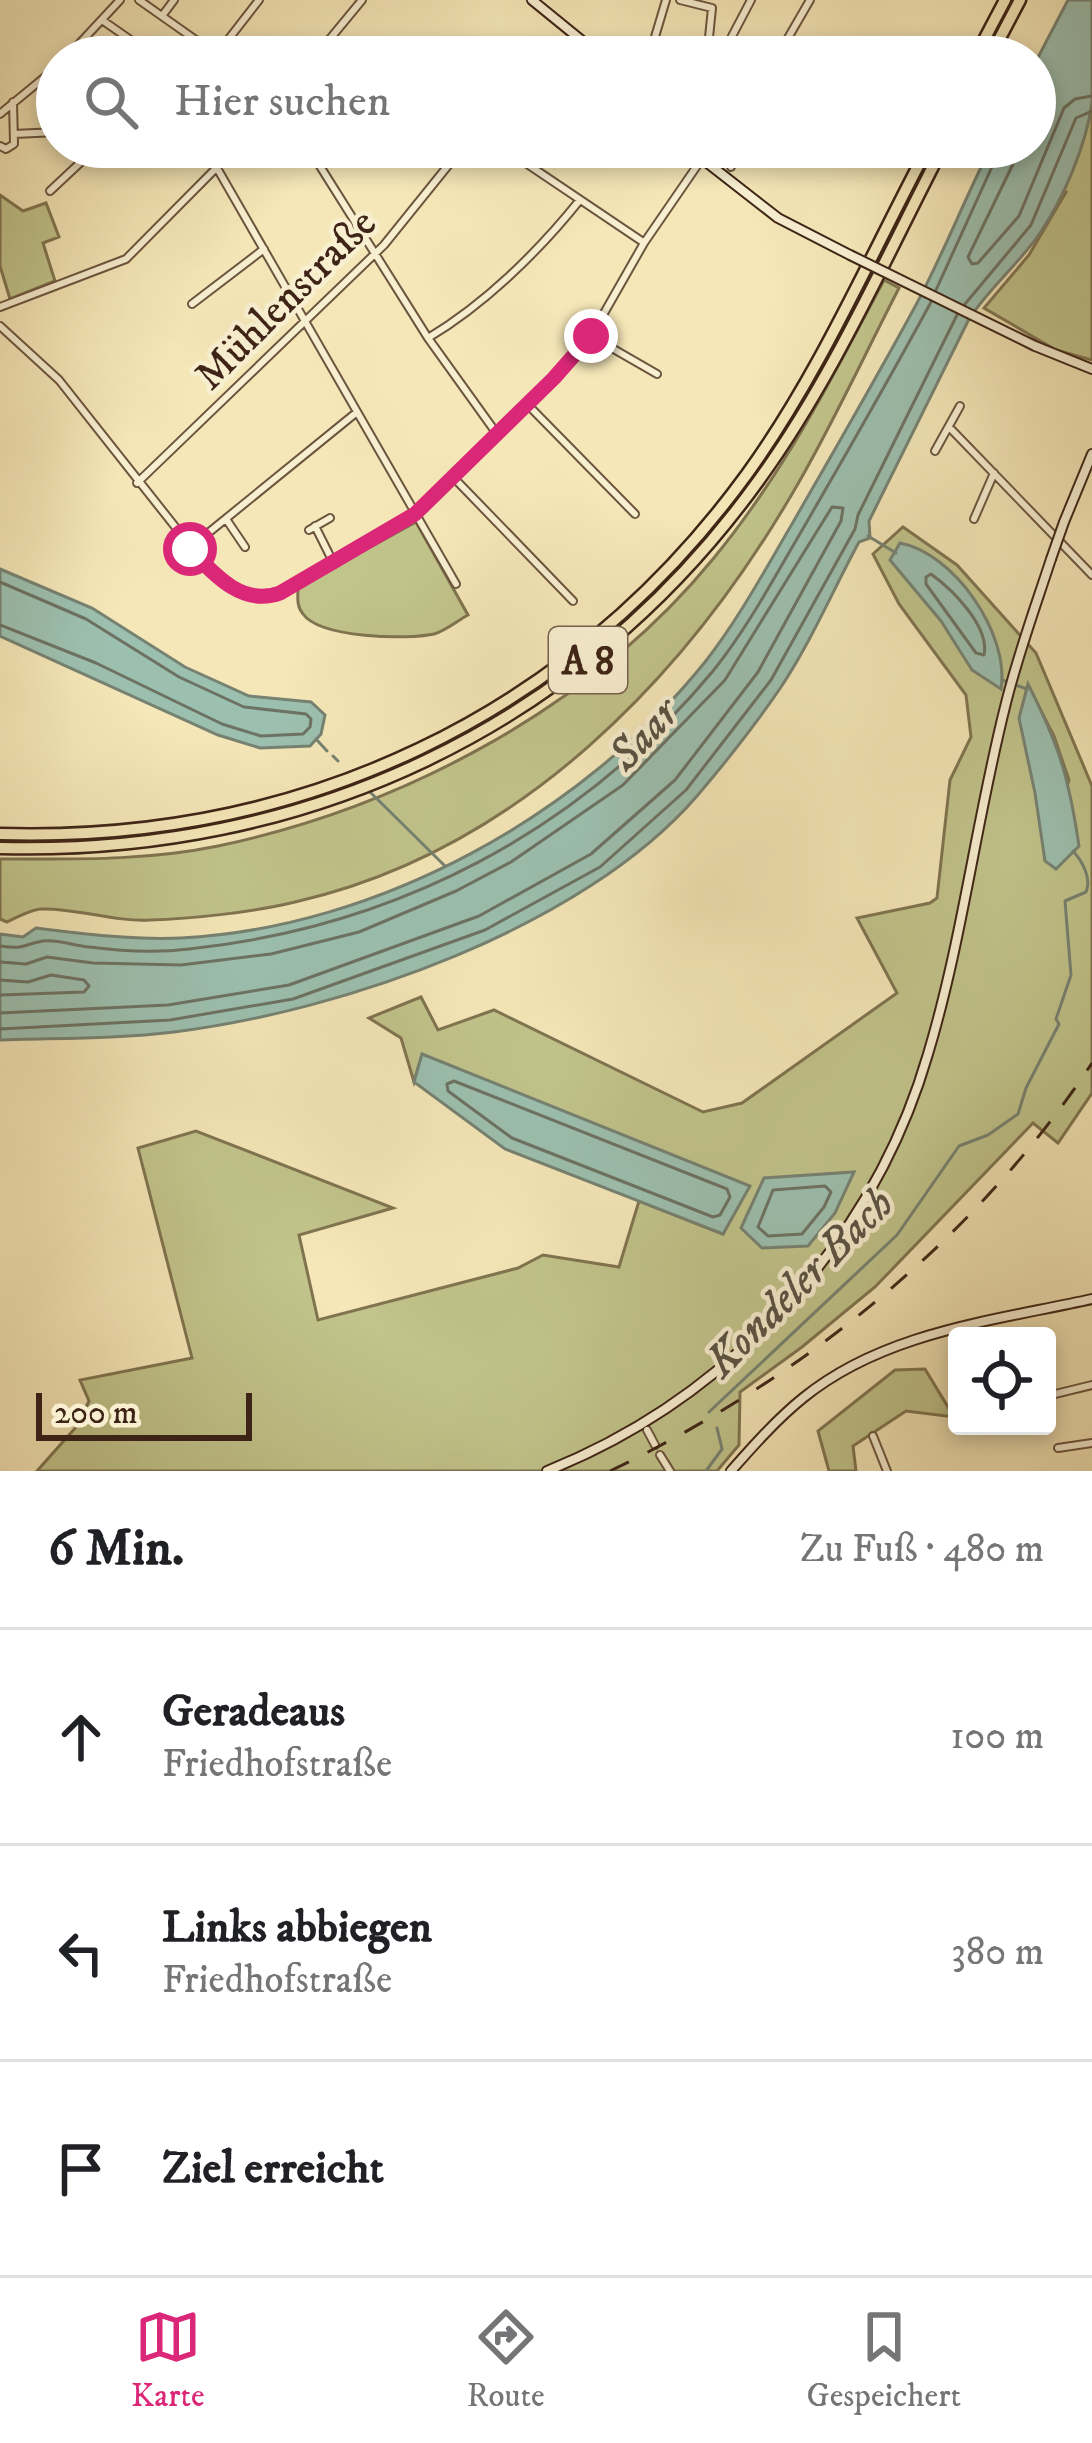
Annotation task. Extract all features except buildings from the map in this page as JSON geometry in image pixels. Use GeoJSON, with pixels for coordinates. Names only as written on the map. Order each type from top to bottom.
{"type":"FeatureCollection","features":[{"type":"Feature","properties":{"kind":"highway"},"geometry":{"type":"LineString","coordinates":[[985,36],[1005,0]]}},
{"type":"Feature","properties":{"kind":"highway"},"geometry":{"type":"LineString","coordinates":[[1001,36],[1020,0]]}},
{"type":"Feature","properties":{"kind":"highway","name":"A 8"},"geometry":{"type":"LineString","coordinates":[[0,834],[126,831],[286,801],[430,745],[556,668],[659,579],[749,471],[811,370],[917,168]]}},
{"type":"Feature","properties":{"kind":"highway","name":"A 8"},"geometry":{"type":"LineString","coordinates":[[0,848],[75,848],[177,838],[310,808],[436,758],[564,679],[678,578],[760,478],[823,377],[932,168]]}},
{"type":"Feature","properties":{"kind":"main road"},"geometry":{"type":"LineString","coordinates":[[532,0],[576,36]]}},
{"type":"Feature","properties":{"kind":"main road"},"geometry":{"type":"LineString","coordinates":[[712,168],[791,226],[1035,346],[1090,368]]}},
{"type":"Feature","properties":{"kind":"main road"},"geometry":{"type":"LineString","coordinates":[[547,1471],[643,1424],[695,1389],[769,1324],[824,1260],[884,1166],[914,1097],[940,1010],[1017,665],[1064,522],[1092,454]]}},
{"type":"Feature","properties":{"kind":"main road"},"geometry":{"type":"LineString","coordinates":[[734,1467],[802,1398],[868,1357],[919,1338],[1092,1299]]}},
{"type":"Feature","properties":{"kind":"street"},"geometry":{"type":"LineString","coordinates":[[87,36],[120,0]]}},
{"type":"Feature","properties":{"kind":"street"},"geometry":{"type":"LineString","coordinates":[[139,0],[190,36]]}},
{"type":"Feature","properties":{"kind":"street"},"geometry":{"type":"LineString","coordinates":[[162,16],[174,0]]}},
{"type":"Feature","properties":{"kind":"street"},"geometry":{"type":"LineString","coordinates":[[233,36],[259,0]]}},
{"type":"Feature","properties":{"kind":"street"},"geometry":{"type":"LineString","coordinates":[[332,36],[362,0]]}},
{"type":"Feature","properties":{"kind":"street"},"geometry":{"type":"LineString","coordinates":[[656,36],[666,0]]}},
{"type":"Feature","properties":{"kind":"street"},"geometry":{"type":"LineString","coordinates":[[680,0],[712,8],[709,36]]}},
{"type":"Feature","properties":{"kind":"street"},"geometry":{"type":"LineString","coordinates":[[732,36],[751,0]]}},
{"type":"Feature","properties":{"kind":"street"},"geometry":{"type":"LineString","coordinates":[[787,36],[810,0]]}},
{"type":"Feature","properties":{"kind":"street"},"geometry":{"type":"LineString","coordinates":[[102,20],[125,36]]}},
{"type":"Feature","properties":{"kind":"street"},"geometry":{"type":"LineString","coordinates":[[0,114],[36,84]]}},
{"type":"Feature","properties":{"kind":"street"},"geometry":{"type":"LineString","coordinates":[[0,146],[11,147],[13,102]]}},
{"type":"Feature","properties":{"kind":"street"},"geometry":{"type":"LineString","coordinates":[[14,134],[36,133]]}},
{"type":"Feature","properties":{"kind":"street"},"geometry":{"type":"LineString","coordinates":[[50,191],[75,168]]}},
{"type":"Feature","properties":{"kind":"street"},"geometry":{"type":"LineString","coordinates":[[0,307],[126,259],[217,168],[456,584]]}},
{"type":"Feature","properties":{"kind":"street"},"geometry":{"type":"LineString","coordinates":[[321,168],[428,338],[497,434]]}},
{"type":"Feature","properties":{"kind":"street","name":"Mühlenstraße"},"geometry":{"type":"LineString","coordinates":[[137,483],[374,254],[446,168]]}},
{"type":"Feature","properties":{"kind":"street"},"geometry":{"type":"LineString","coordinates":[[532,168],[644,243]]}},
{"type":"Feature","properties":{"kind":"street"},"geometry":{"type":"LineString","coordinates":[[0,326],[58,380],[190,549],[248,597],[266,598],[334,564],[415,514],[528,405],[591,336],[694,168]]}},
{"type":"Feature","properties":{"kind":"street"},"geometry":{"type":"LineString","coordinates":[[428,338],[465,314],[549,237],[579,201]]}},
{"type":"Feature","properties":{"kind":"street"},"geometry":{"type":"LineString","coordinates":[[192,304],[264,249]]}},
{"type":"Feature","properties":{"kind":"street"},"geometry":{"type":"LineString","coordinates":[[591,336],[657,374]]}},
{"type":"Feature","properties":{"kind":"street"},"geometry":{"type":"LineString","coordinates":[[528,405],[635,514]]}},
{"type":"Feature","properties":{"kind":"street"},"geometry":{"type":"LineString","coordinates":[[935,451],[960,406]]}},
{"type":"Feature","properties":{"kind":"street"},"geometry":{"type":"LineString","coordinates":[[202,538],[357,412]]}},
{"type":"Feature","properties":{"kind":"street"},"geometry":{"type":"LineString","coordinates":[[949,427],[1092,575]]}},
{"type":"Feature","properties":{"kind":"street"},"geometry":{"type":"LineString","coordinates":[[974,519],[994,473]]}},
{"type":"Feature","properties":{"kind":"street"},"geometry":{"type":"LineString","coordinates":[[454,478],[573,601]]}},
{"type":"Feature","properties":{"kind":"street"},"geometry":{"type":"LineString","coordinates":[[330,518],[312,528],[334,564]]}},
{"type":"Feature","properties":{"kind":"street"},"geometry":{"type":"LineString","coordinates":[[226,519],[245,547]]}},
{"type":"Feature","properties":{"kind":"street"},"geometry":{"type":"LineString","coordinates":[[1056,1394],[1092,1385]]}},
{"type":"Feature","properties":{"kind":"street"},"geometry":{"type":"LineString","coordinates":[[646,1430],[655,1445]]}},
{"type":"Feature","properties":{"kind":"street"},"geometry":{"type":"LineString","coordinates":[[873,1436],[887,1471]]}},
{"type":"Feature","properties":{"kind":"street"},"geometry":{"type":"LineString","coordinates":[[1058,1448],[1092,1443]]}},
{"type":"Feature","properties":{"kind":"street"},"geometry":{"type":"LineString","coordinates":[[660,1455],[670,1471]]}},
{"type":"Feature","properties":{"kind":"street"},"geometry":{"type":"LineString","coordinates":[[734,1467],[746,1471]]}},
{"type":"Feature","properties":{"kind":"green space"},"geometry":{"type":"Polygon","coordinates":[[[1092,102],[1092,360],[1056,350],[984,308],[1029,255],[1066,192],[1062,190],[1092,102]]]}},
{"type":"Feature","properties":{"kind":"green space"},"geometry":{"type":"Polygon","coordinates":[[[0,195],[23,211],[46,203],[59,237],[43,243],[55,281],[10,299],[0,266],[0,195]]]}},
{"type":"Feature","properties":{"kind":"green space"},"geometry":{"type":"Polygon","coordinates":[[[884,280],[899,288],[812,458],[755,554],[650,687],[589,746],[524,798],[453,842],[376,877],[295,902],[166,919],[41,909],[7,922],[0,919],[0,859],[164,854],[287,829],[424,777],[552,705],[665,612],[738,527],[806,424],[884,280]]]}},
{"type":"Feature","properties":{"kind":"green space"},"geometry":{"type":"Polygon","coordinates":[[[416,522],[468,615],[434,634],[405,637],[327,628],[303,614],[298,587],[416,522]]]}},
{"type":"Feature","properties":{"kind":"green space"},"geometry":{"type":"Polygon","coordinates":[[[903,527],[957,565],[1036,653],[1092,786],[1092,1093],[1058,1143],[1033,1123],[875,1287],[740,1392],[739,1445],[717,1471],[37,1471],[77,1426],[89,1401],[80,1380],[192,1358],[138,1148],[196,1131],[393,1208],[299,1235],[318,1320],[518,1268],[543,1255],[619,1267],[639,1201],[723,1234],[749,1186],[422,1055],[414,1082],[401,1038],[369,1018],[421,997],[438,1030],[494,1010],[703,1112],[742,1103],[897,993],[857,918],[937,898],[950,780],[971,737],[966,695],[899,604],[873,554],[903,527]],[[1028,686],[1045,861],[1069,780],[1054,736],[1028,686]]]}},
{"type":"Feature","properties":{"kind":"green space"},"geometry":{"type":"Polygon","coordinates":[[[925,1369],[948,1407],[948,1416],[906,1411],[853,1446],[856,1471],[829,1471],[818,1431],[895,1370],[925,1369]]]}},
{"type":"Feature","properties":{"kind":"water","name":"Saar"},"geometry":{"type":"Polygon","coordinates":[[[1068,0],[1092,0],[1092,103],[1079,153],[1057,204],[1032,244],[969,319],[869,521],[870,538],[859,542],[781,687],[697,796],[649,843],[591,886],[526,923],[384,983],[311,1005],[174,1032],[0,1040],[0,934],[23,937],[36,928],[181,938],[255,930],[329,912],[401,887],[471,854],[537,814],[599,768],[655,717],[705,662],[761,577],[917,303],[981,168],[1056,168],[1056,36],[1049,36],[1068,0]]]}},
{"type":"Feature","properties":{"kind":"water"},"geometry":{"type":"Polygon","coordinates":[[[900,543],[940,562],[974,599],[997,644],[1001,689],[972,670],[941,621],[890,560],[900,543]]]}},
{"type":"Feature","properties":{"kind":"water"},"geometry":{"type":"Polygon","coordinates":[[[0,569],[92,608],[185,667],[249,696],[311,702],[325,715],[321,734],[310,746],[260,748],[218,735],[0,636],[0,569]]]}},
{"type":"Feature","properties":{"kind":"water"},"geometry":{"type":"Polygon","coordinates":[[[1028,684],[1061,762],[1079,846],[1056,869],[1045,861],[1019,718],[1028,684]]]}},
{"type":"Feature","properties":{"kind":"water"},"geometry":{"type":"Polygon","coordinates":[[[422,1054],[750,1186],[723,1234],[505,1149],[414,1082],[422,1054]]]}},
{"type":"Feature","properties":{"kind":"water"},"geometry":{"type":"Polygon","coordinates":[[[854,1172],[835,1213],[808,1246],[762,1248],[741,1228],[764,1178],[854,1172]]]}},
{"type":"Feature","properties":{"kind":"waterway","name":"Kondeler Bach"},"geometry":{"type":"LineString","coordinates":[[868,536],[896,553]]}},
{"type":"Feature","properties":{"kind":"waterway","name":"Kondeler Bach"},"geometry":{"type":"LineString","coordinates":[[1002,680],[1027,689]]}},
{"type":"Feature","properties":{"kind":"waterway"},"geometry":{"type":"LineString","coordinates":[[316,739],[327,751]]}},
{"type":"Feature","properties":{"kind":"waterway"},"geometry":{"type":"LineString","coordinates":[[333,756],[338,761]]}},
{"type":"Feature","properties":{"kind":"waterway"},"geometry":{"type":"LineString","coordinates":[[367,789],[445,866]]}},
{"type":"Feature","properties":{"kind":"waterway","name":"Kondeler Bach"},"geometry":{"type":"LineString","coordinates":[[709,1412],[897,1235],[959,1146],[988,1135],[1018,1114],[1059,1024],[1056,1019],[1071,975],[1065,901],[1086,892],[1088,881],[1073,851]]}},
{"type":"Feature","properties":{"kind":"waterway","name":"Kondeler Bach"},"geometry":{"type":"LineString","coordinates":[[706,1471],[722,1449],[717,1428]]}},
{"type":"Feature","properties":{"kind":"railway"},"geometry":{"type":"LineString","coordinates":[[610,1471],[749,1394],[878,1299],[994,1189],[1092,1063]]}},
{"type":"Feature","properties":{"kind":"route"},"geometry":{"type":"LineString","coordinates":[[190,549],[248,597],[280,593],[415,514],[591,336]]}}]}
